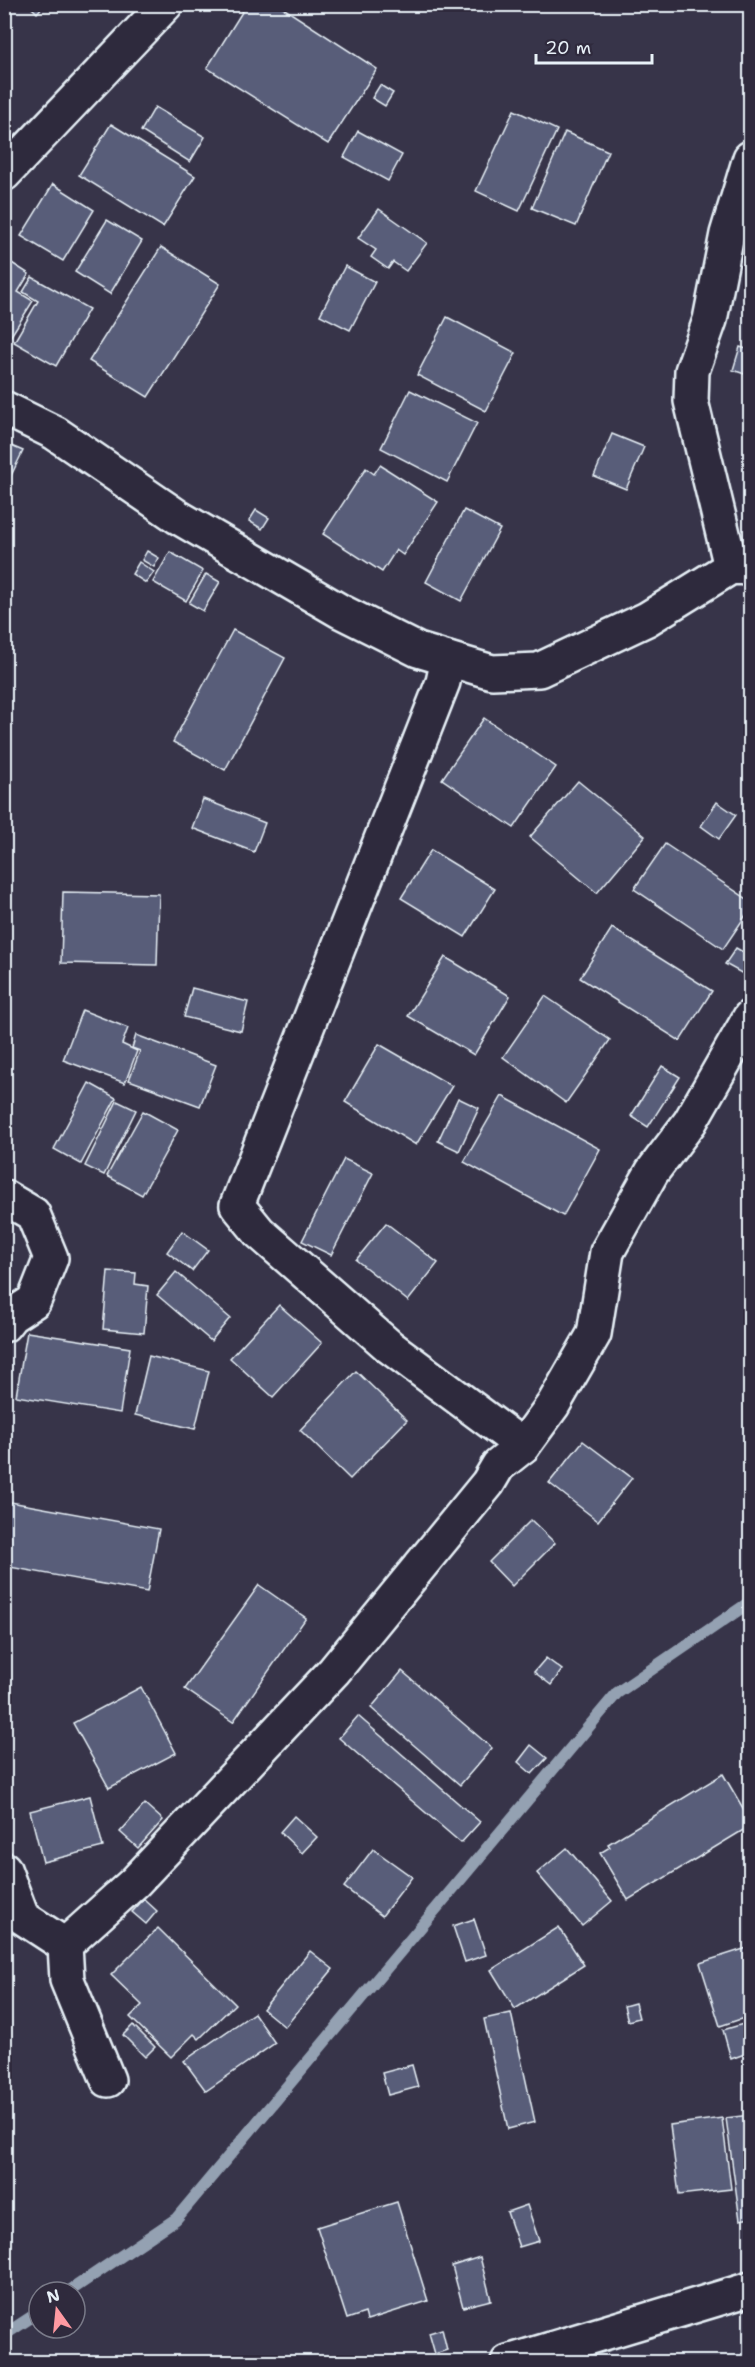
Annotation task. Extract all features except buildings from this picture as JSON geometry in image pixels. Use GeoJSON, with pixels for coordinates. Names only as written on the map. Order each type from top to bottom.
{"type":"FeatureCollection","features":[{"type":"Feature","properties":{"kind":"street"},"geometry":{"type":"LineString","coordinates":[[4,174],[166,4]]}},
{"type":"Feature","properties":{"kind":"street"},"geometry":{"type":"LineString","coordinates":[[4,408],[55,434],[178,517],[340,611],[418,650],[492,672],[539,670],[647,619],[741,567],[693,411],[692,371],[710,320],[727,234],[750,158]]}},
{"type":"Feature","properties":{"kind":"street"},"geometry":{"type":"LineString","coordinates":[[448,659],[443,682],[237,1205],[259,1232],[390,1347],[523,1446]]}},
{"type":"Feature","properties":{"kind":"street"},"geometry":{"type":"LineString","coordinates":[[65,1945],[135,1882],[334,1671],[488,1482],[498,1466],[523,1446],[553,1405],[594,1334],[607,1252],[652,1172],[690,1122],[750,1017]]}},
{"type":"Feature","properties":{"kind":"street"},"geometry":{"type":"LineString","coordinates":[[4,1197],[33,1214],[51,1258],[34,1301],[11,1316],[4,1325]]}},
{"type":"Feature","properties":{"kind":"street"},"geometry":{"type":"LineString","coordinates":[[4,1869],[22,1917],[65,1945]]}},
{"type":"Feature","properties":{"kind":"street"},"geometry":{"type":"LineString","coordinates":[[65,1945],[67,1980],[108,2080]]}},
{"type":"Feature","properties":{"kind":"street"},"geometry":{"type":"LineString","coordinates":[[508,2362],[750,2289]]}},
{"type":"Feature","properties":{"kind":"waterway"},"geometry":{"type":"LineString","coordinates":[[86,2280],[176,2219],[617,1693],[750,1602]]}},
{"type":"Feature","properties":{"kind":"waterway"},"geometry":{"type":"LineString","coordinates":[[4,2335],[27,2320]]}}]}
